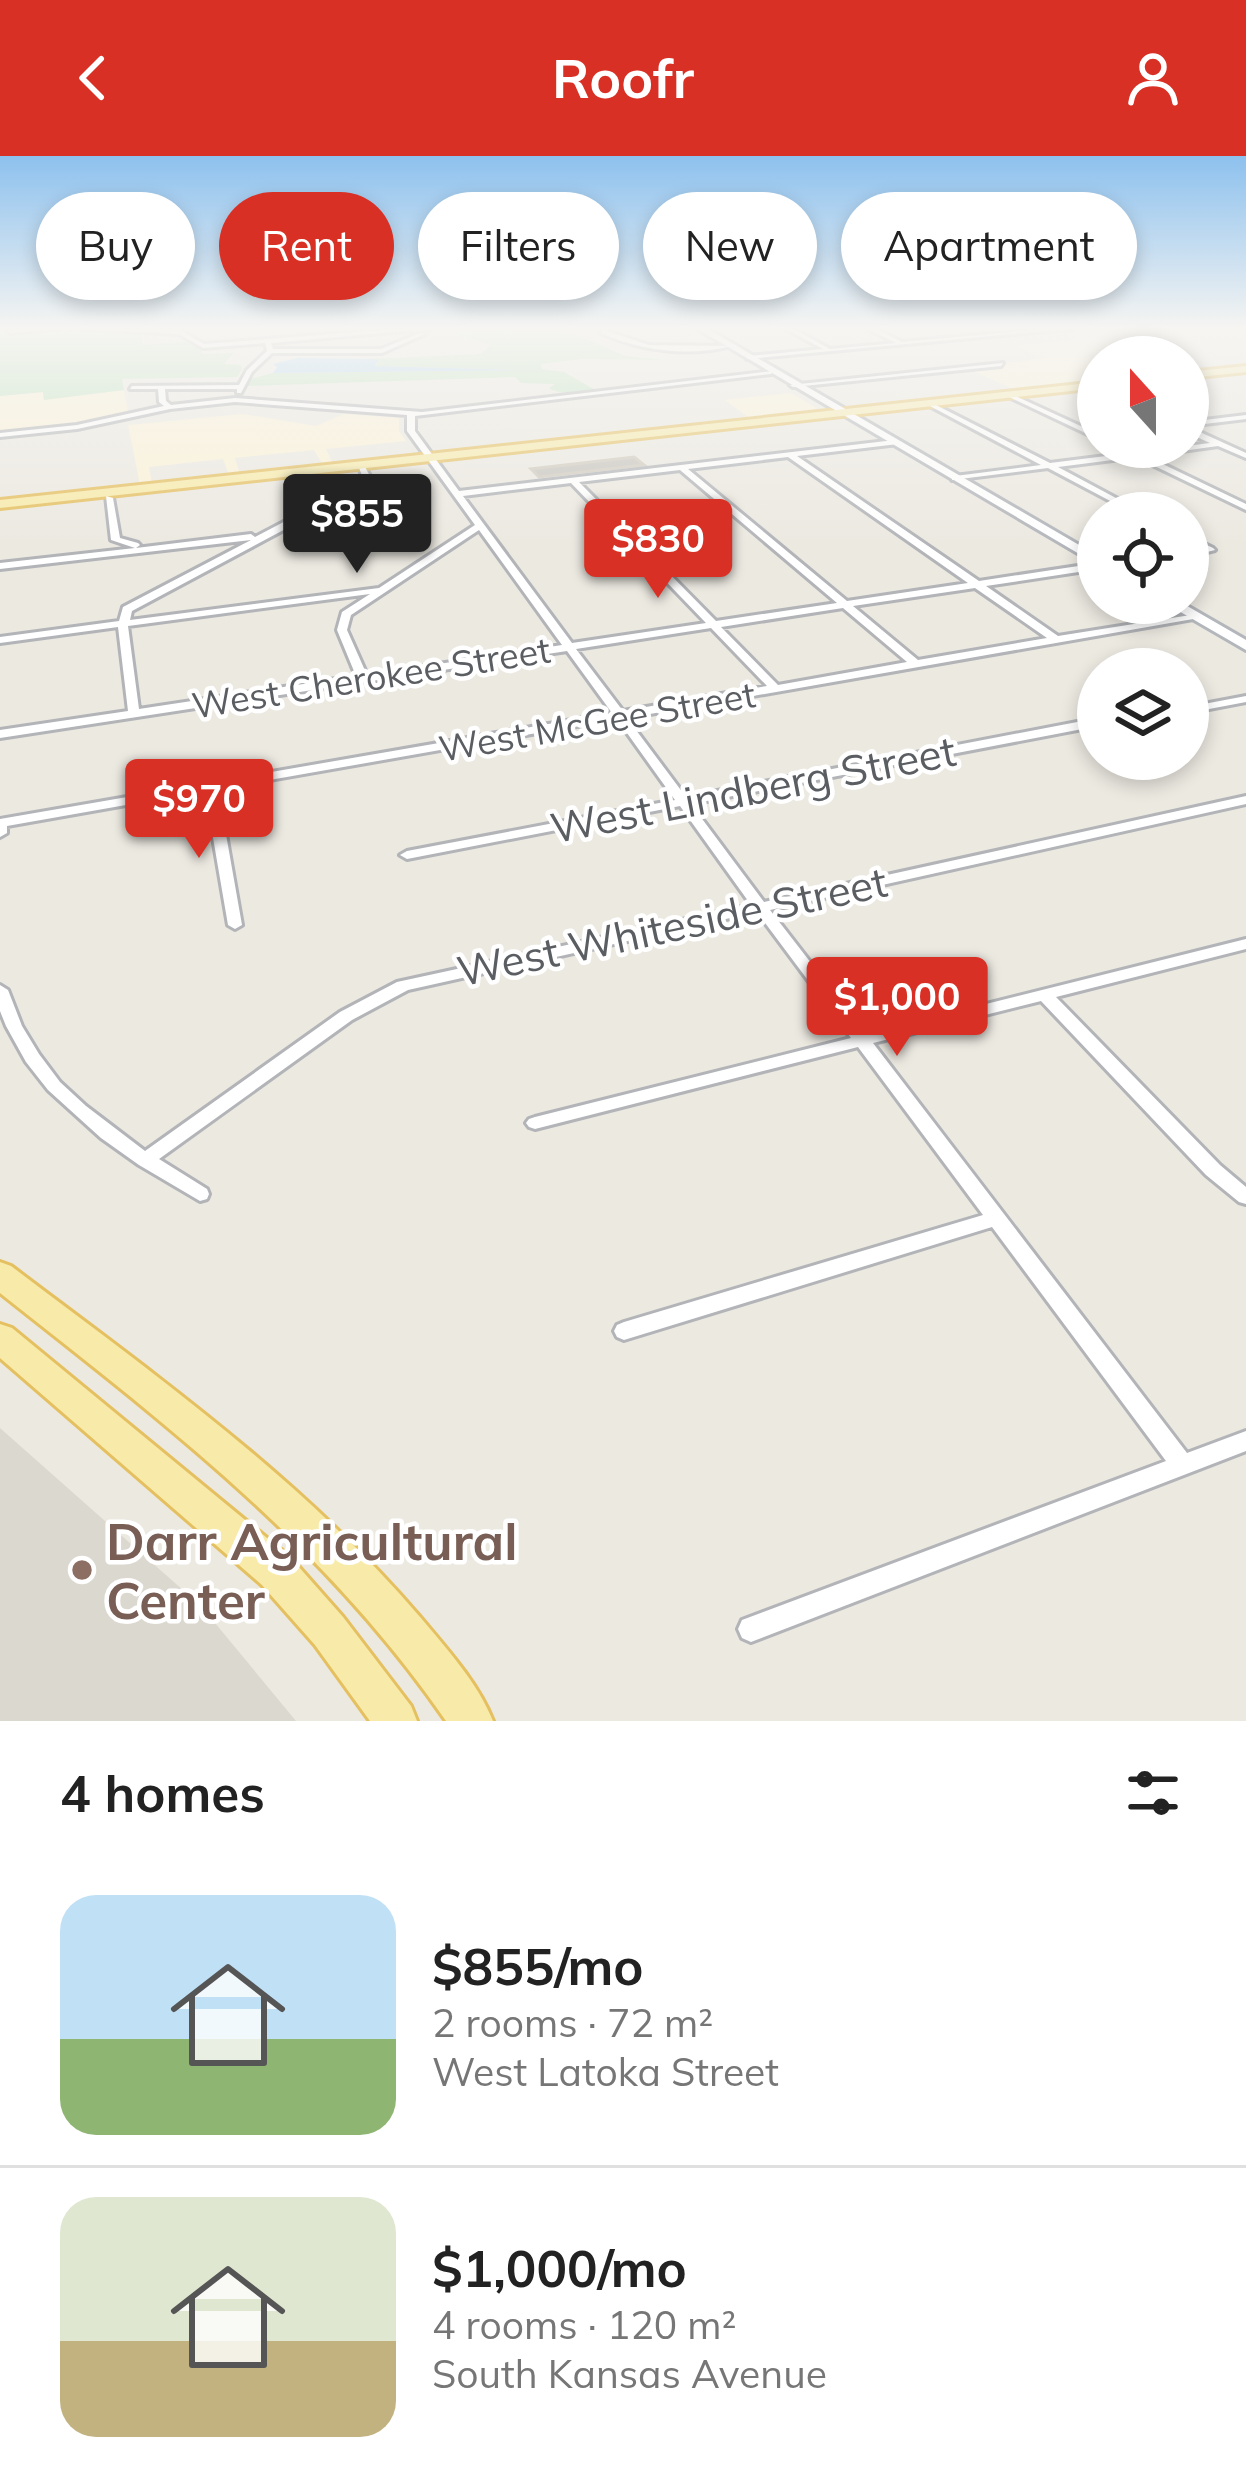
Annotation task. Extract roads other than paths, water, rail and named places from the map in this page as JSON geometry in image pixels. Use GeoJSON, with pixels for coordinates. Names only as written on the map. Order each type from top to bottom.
{"type":"FeatureCollection","features":[{"type":"Feature","properties":{"kind":"main road"},"geometry":{"type":"LineString","coordinates":[[821,401],[882,409]]}},
{"type":"Feature","properties":{"kind":"main road"},"geometry":{"type":"LineString","coordinates":[[800,419],[822,412],[821,401]]}},
{"type":"Feature","properties":{"kind":"main road"},"geometry":{"type":"LineString","coordinates":[[0,505],[956,401]]}},
{"type":"Feature","properties":{"kind":"main road"},"geometry":{"type":"LineString","coordinates":[[872,428],[867,416],[882,409]]}},
{"type":"Feature","properties":{"kind":"main road"},"geometry":{"type":"LineString","coordinates":[[0,1276],[292,1507],[362,1574],[417,1641],[472,1721]]}},
{"type":"Feature","properties":{"kind":"main road"},"geometry":{"type":"LineString","coordinates":[[0,1338],[276,1571],[329,1631],[396,1721]]}},
{"type":"Feature","properties":{"kind":"street"},"geometry":{"type":"LineString","coordinates":[[166,401],[170,407]]}},
{"type":"Feature","properties":{"kind":"street"},"geometry":{"type":"LineString","coordinates":[[0,434],[87,425],[170,407],[226,401]]}},
{"type":"Feature","properties":{"kind":"street"},"geometry":{"type":"LineString","coordinates":[[292,401],[411,415],[558,401]]}},
{"type":"Feature","properties":{"kind":"street"},"geometry":{"type":"LineString","coordinates":[[821,401],[1077,551]]}},
{"type":"Feature","properties":{"kind":"street"},"geometry":{"type":"LineString","coordinates":[[1022,401],[1077,427]]}},
{"type":"Feature","properties":{"kind":"street"},"geometry":{"type":"LineString","coordinates":[[930,404],[1100,492]]}},
{"type":"Feature","properties":{"kind":"street"},"geometry":{"type":"LineString","coordinates":[[411,415],[410,428],[432,459],[761,908],[1184,1465]]}},
{"type":"Feature","properties":{"kind":"street"},"geometry":{"type":"LineString","coordinates":[[1209,423],[1246,417]]}},
{"type":"Feature","properties":{"kind":"street"},"geometry":{"type":"LineString","coordinates":[[1209,439],[1246,456]]}},
{"type":"Feature","properties":{"kind":"street"},"geometry":{"type":"LineString","coordinates":[[457,494],[896,442]]}},
{"type":"Feature","properties":{"kind":"street"},"geometry":{"type":"LineString","coordinates":[[1209,444],[1217,443]]}},
{"type":"Feature","properties":{"kind":"street"},"geometry":{"type":"LineString","coordinates":[[790,455],[1057,640]]}},
{"type":"Feature","properties":{"kind":"street"},"geometry":{"type":"LineString","coordinates":[[955,478],[1077,462]]}},
{"type":"Feature","properties":{"kind":"street"},"geometry":{"type":"LineString","coordinates":[[126,616],[184,566],[266,535],[363,484],[367,478],[362,467]]}},
{"type":"Feature","properties":{"kind":"street"},"geometry":{"type":"LineString","coordinates":[[681,467],[917,665]]}},
{"type":"Feature","properties":{"kind":"street"},"geometry":{"type":"LineString","coordinates":[[1165,468],[1246,507]]}},
{"type":"Feature","properties":{"kind":"street"},"geometry":{"type":"LineString","coordinates":[[573,480],[776,689]]}},
{"type":"Feature","properties":{"kind":"street"},"geometry":{"type":"LineString","coordinates":[[103,496],[116,541],[150,548],[184,566]]}},
{"type":"Feature","properties":{"kind":"street"},"geometry":{"type":"LineString","coordinates":[[363,679],[342,622],[353,606],[481,525]]}},
{"type":"Feature","properties":{"kind":"street"},"geometry":{"type":"LineString","coordinates":[[0,566],[266,535]]}},
{"type":"Feature","properties":{"kind":"street","name":"West Cherokee Street"},"geometry":{"type":"LineString","coordinates":[[0,734],[1077,567]]}},
{"type":"Feature","properties":{"kind":"street"},"geometry":{"type":"LineString","coordinates":[[0,640],[77,630],[126,616],[377,590]]}},
{"type":"Feature","properties":{"kind":"street"},"geometry":{"type":"LineString","coordinates":[[126,616],[134,713]]}},
{"type":"Feature","properties":{"kind":"street","name":"West McGee Street"},"geometry":{"type":"LineString","coordinates":[[1,823],[1148,624]]}},
{"type":"Feature","properties":{"kind":"street"},"geometry":{"type":"LineString","coordinates":[[1207,624],[1246,646]]}},
{"type":"Feature","properties":{"kind":"street"},"geometry":{"type":"LineString","coordinates":[[1209,706],[1246,699]]}},
{"type":"Feature","properties":{"kind":"street","name":"West Lindberg Street"},"geometry":{"type":"LineString","coordinates":[[407,855],[1077,726]]}},
{"type":"Feature","properties":{"kind":"street"},"geometry":{"type":"LineString","coordinates":[[211,788],[236,925]]}},
{"type":"Feature","properties":{"kind":"street","name":"West Whiteside Street"},"geometry":{"type":"LineString","coordinates":[[145,1160],[346,1016],[404,986],[1246,800]]}},
{"type":"Feature","properties":{"kind":"street"},"geometry":{"type":"LineString","coordinates":[[0,833],[1,823]]}},
{"type":"Feature","properties":{"kind":"street"},"geometry":{"type":"LineString","coordinates":[[535,1123],[1237,946],[1246,963]]}},
{"type":"Feature","properties":{"kind":"street"},"geometry":{"type":"LineString","coordinates":[[0,990],[17,1033],[48,1082],[91,1124],[200,1194]]}},
{"type":"Feature","properties":{"kind":"street"},"geometry":{"type":"LineString","coordinates":[[1045,995],[1213,1170],[1246,1197]]}},
{"type":"Feature","properties":{"kind":"street"},"geometry":{"type":"LineString","coordinates":[[624,1330],[998,1218]]}},
{"type":"Feature","properties":{"kind":"street"},"geometry":{"type":"LineString","coordinates":[[751,1629],[1246,1441]]}},
{"type":"Feature","properties":{"kind":"place","name":"Darr Agricultural Center"},"geometry":{"type":"Point","coordinates":[82,1570]}}]}
